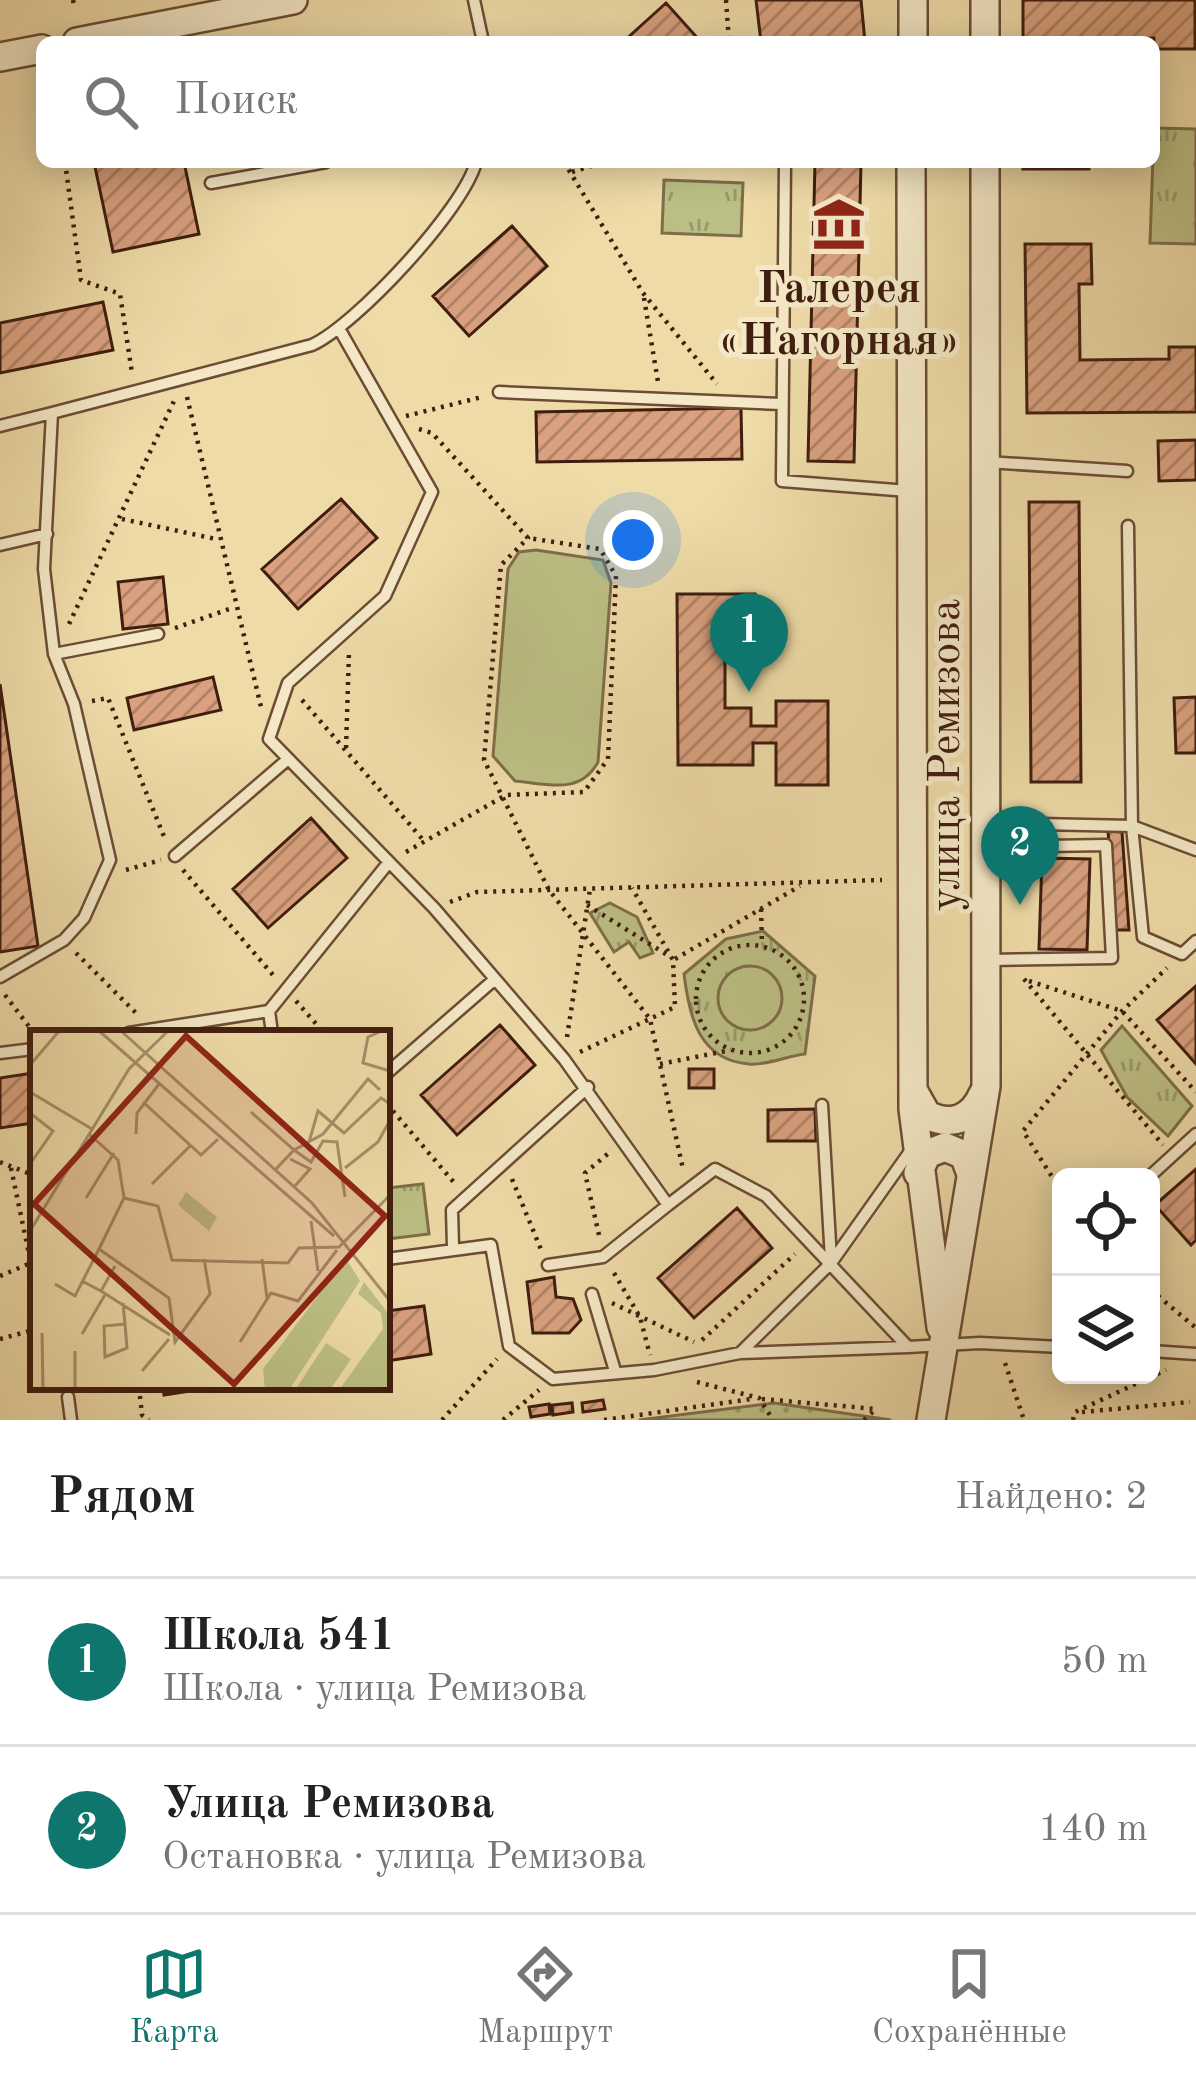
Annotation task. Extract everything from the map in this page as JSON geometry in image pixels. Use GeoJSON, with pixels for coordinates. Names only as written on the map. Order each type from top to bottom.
{"type":"FeatureCollection","features":[{"type":"Feature","properties":{"kind":"street"},"geometry":{"type":"LineString","coordinates":[[108,36],[293,0]]}},
{"type":"Feature","properties":{"kind":"street"},"geometry":{"type":"LineString","coordinates":[[913,0],[913,36]]}},
{"type":"Feature","properties":{"kind":"street"},"geometry":{"type":"LineString","coordinates":[[985,36],[986,0]]}},
{"type":"Feature","properties":{"kind":"street"},"geometry":{"type":"LineString","coordinates":[[0,58],[36,50]]}},
{"type":"Feature","properties":{"kind":"street","name":"улица Ремизова"},"geometry":{"type":"LineString","coordinates":[[911,168],[912,1086],[916,1159],[943,1343]]}},
{"type":"Feature","properties":{"kind":"street","name":"улица Ремизова"},"geometry":{"type":"LineString","coordinates":[[931,1420],[986,1085],[985,168]]}},
{"type":"Feature","properties":{"kind":"street"},"geometry":{"type":"LineString","coordinates":[[912,1086],[919,1107],[949,1122],[970,1114],[986,1085]]}},
{"type":"Feature","properties":{"kind":"street"},"geometry":{"type":"LineString","coordinates":[[916,1159],[945,1147],[964,1155],[970,1174]]}},
{"type":"Feature","properties":{"kind":"lane"},"geometry":{"type":"LineString","coordinates":[[474,0],[482,36]]}},
{"type":"Feature","properties":{"kind":"lane"},"geometry":{"type":"LineString","coordinates":[[211,184],[295,168]]}},
{"type":"Feature","properties":{"kind":"lane"},"geometry":{"type":"LineString","coordinates":[[0,426],[184,380],[341,332],[413,254],[472,168]]}},
{"type":"Feature","properties":{"kind":"lane"},"geometry":{"type":"LineString","coordinates":[[785,168],[782,481],[908,491]]}},
{"type":"Feature","properties":{"kind":"lane"},"geometry":{"type":"LineString","coordinates":[[341,332],[432,492],[385,596],[288,683],[269,739],[434,908],[564,1059],[668,1205]]}},
{"type":"Feature","properties":{"kind":"lane"},"geometry":{"type":"LineString","coordinates":[[499,392],[781,404]]}},
{"type":"Feature","properties":{"kind":"lane"},"geometry":{"type":"LineString","coordinates":[[0,977],[64,940],[84,918],[110,860],[74,704],[54,654],[44,569],[52,413]]}},
{"type":"Feature","properties":{"kind":"lane"},"geometry":{"type":"LineString","coordinates":[[984,462],[1127,471]]}},
{"type":"Feature","properties":{"kind":"lane"},"geometry":{"type":"LineString","coordinates":[[1128,526],[1132,826],[1143,937],[1182,954],[1196,941]]}},
{"type":"Feature","properties":{"kind":"lane"},"geometry":{"type":"LineString","coordinates":[[0,545],[47,534]]}},
{"type":"Feature","properties":{"kind":"lane"},"geometry":{"type":"LineString","coordinates":[[54,654],[158,634]]}},
{"type":"Feature","properties":{"kind":"lane"},"geometry":{"type":"LineString","coordinates":[[175,856],[287,760]]}},
{"type":"Feature","properties":{"kind":"lane"},"geometry":{"type":"LineString","coordinates":[[985,835],[1132,826],[1196,850]]}},
{"type":"Feature","properties":{"kind":"lane"},"geometry":{"type":"LineString","coordinates":[[985,835],[1106,845],[1112,958],[986,960]]}},
{"type":"Feature","properties":{"kind":"lane"},"geometry":{"type":"LineString","coordinates":[[146,1030],[269,1010],[389,862]]}},
{"type":"Feature","properties":{"kind":"lane"},"geometry":{"type":"LineString","coordinates":[[390,1070],[495,979]]}},
{"type":"Feature","properties":{"kind":"lane"},"geometry":{"type":"LineString","coordinates":[[269,1010],[272,1030]]}},
{"type":"Feature","properties":{"kind":"lane"},"geometry":{"type":"LineString","coordinates":[[0,1053],[30,1049]]}},
{"type":"Feature","properties":{"kind":"lane"},"geometry":{"type":"LineString","coordinates":[[453,1246],[452,1210],[588,1088]]}},
{"type":"Feature","properties":{"kind":"lane"},"geometry":{"type":"LineString","coordinates":[[822,1105],[831,1263]]}},
{"type":"Feature","properties":{"kind":"lane"},"geometry":{"type":"LineString","coordinates":[[1159,1168],[1196,1134]]}},
{"type":"Feature","properties":{"kind":"lane"},"geometry":{"type":"LineString","coordinates":[[740,1353],[831,1263],[916,1159]]}},
{"type":"Feature","properties":{"kind":"lane"},"geometry":{"type":"LineString","coordinates":[[548,1265],[604,1257],[715,1169],[766,1196],[908,1347]]}},
{"type":"Feature","properties":{"kind":"lane"},"geometry":{"type":"LineString","coordinates":[[390,1258],[453,1246],[491,1245],[509,1346],[553,1379],[654,1370],[740,1353],[943,1343],[1052,1347]]}},
{"type":"Feature","properties":{"kind":"lane"},"geometry":{"type":"LineString","coordinates":[[592,1294],[615,1371]]}},
{"type":"Feature","properties":{"kind":"lane"},"geometry":{"type":"LineString","coordinates":[[1160,1352],[1195,1354]]}},
{"type":"Feature","properties":{"kind":"lane"},"geometry":{"type":"LineString","coordinates":[[68,1397],[71,1420]]}},
{"type":"Feature","properties":{"kind":"path"},"geometry":{"type":"LineString","coordinates":[[726,0],[729,36]]}},
{"type":"Feature","properties":{"kind":"path"},"geometry":{"type":"LineString","coordinates":[[66,168],[81,280],[120,294],[135,391]]}},
{"type":"Feature","properties":{"kind":"path"},"geometry":{"type":"LineString","coordinates":[[569,168],[643,293],[732,403]]}},
{"type":"Feature","properties":{"kind":"path"},"geometry":{"type":"LineString","coordinates":[[572,172],[585,168]]}},
{"type":"Feature","properties":{"kind":"path"},"geometry":{"type":"LineString","coordinates":[[643,293],[658,371]]}},
{"type":"Feature","properties":{"kind":"path"},"geometry":{"type":"LineString","coordinates":[[54,654],[184,380]]}},
{"type":"Feature","properties":{"kind":"path"},"geometry":{"type":"LineString","coordinates":[[184,380],[217,539],[269,739]]}},
{"type":"Feature","properties":{"kind":"path"},"geometry":{"type":"LineString","coordinates":[[390,420],[499,392]]}},
{"type":"Feature","properties":{"kind":"path"},"geometry":{"type":"LineString","coordinates":[[389,862],[506,795],[584,792],[608,759],[616,576],[600,549],[528,538],[432,433],[390,420]]}},
{"type":"Feature","properties":{"kind":"path"},"geometry":{"type":"LineString","coordinates":[[122,519],[217,539]]}},
{"type":"Feature","properties":{"kind":"path"},"geometry":{"type":"LineString","coordinates":[[528,538],[501,566],[484,760],[506,795],[549,890],[650,1019],[688,1190]]}},
{"type":"Feature","properties":{"kind":"path"},"geometry":{"type":"LineString","coordinates":[[158,634],[235,608]]}},
{"type":"Feature","properties":{"kind":"path"},"geometry":{"type":"LineString","coordinates":[[346,751],[350,628]]}},
{"type":"Feature","properties":{"kind":"path"},"geometry":{"type":"LineString","coordinates":[[288,683],[424,841]]}},
{"type":"Feature","properties":{"kind":"path"},"geometry":{"type":"LineString","coordinates":[[103,876],[175,856]]}},
{"type":"Feature","properties":{"kind":"path"},"geometry":{"type":"LineString","coordinates":[[434,908],[477,892],[882,880]]}},
{"type":"Feature","properties":{"kind":"path"},"geometry":{"type":"LineString","coordinates":[[674,959],[805,884]]}},
{"type":"Feature","properties":{"kind":"path"},"geometry":{"type":"LineString","coordinates":[[564,1059],[675,1007],[674,959],[632,888]]}},
{"type":"Feature","properties":{"kind":"path"},"geometry":{"type":"LineString","coordinates":[[564,1059],[590,889]]}},
{"type":"Feature","properties":{"kind":"path"},"geometry":{"type":"LineString","coordinates":[[587,904],[674,959]]}},
{"type":"Feature","properties":{"kind":"path"},"geometry":{"type":"LineString","coordinates":[[761,909],[762,945]]}},
{"type":"Feature","properties":{"kind":"path"},"geometry":{"type":"LineString","coordinates":[[64,940],[152,1029]]}},
{"type":"Feature","properties":{"kind":"path"},"geometry":{"type":"LineString","coordinates":[[659,1064],[731,1050],[766,1051],[795,1030],[805,997],[792,964],[762,945],[726,949],[711,960],[696,996],[704,1027],[731,1050]]}},
{"type":"Feature","properties":{"kind":"path"},"geometry":{"type":"LineString","coordinates":[[1052,1177],[1023,1131],[1122,1011],[1182,954]]}},
{"type":"Feature","properties":{"kind":"path"},"geometry":{"type":"LineString","coordinates":[[1173,1155],[1024,979],[1122,1011],[1196,1092]]}},
{"type":"Feature","properties":{"kind":"path"},"geometry":{"type":"LineString","coordinates":[[0,988],[32,1030]]}},
{"type":"Feature","properties":{"kind":"path"},"geometry":{"type":"LineString","coordinates":[[675,996],[696,996]]}},
{"type":"Feature","properties":{"kind":"path"},"geometry":{"type":"LineString","coordinates":[[390,1108],[465,1195]]}},
{"type":"Feature","properties":{"kind":"path"},"geometry":{"type":"LineString","coordinates":[[0,1162],[30,1174]]}},
{"type":"Feature","properties":{"kind":"path"},"geometry":{"type":"LineString","coordinates":[[505,1163],[548,1265]]}},
{"type":"Feature","properties":{"kind":"path"},"geometry":{"type":"LineString","coordinates":[[11,1168],[30,1258]]}},
{"type":"Feature","properties":{"kind":"path"},"geometry":{"type":"LineString","coordinates":[[698,1344],[810,1241]]}},
{"type":"Feature","properties":{"kind":"path"},"geometry":{"type":"LineString","coordinates":[[0,1276],[30,1263]]}},
{"type":"Feature","properties":{"kind":"path"},"geometry":{"type":"LineString","coordinates":[[592,1294],[722,1355]]}},
{"type":"Feature","properties":{"kind":"path"},"geometry":{"type":"LineString","coordinates":[[1160,1298],[1196,1328]]}},
{"type":"Feature","properties":{"kind":"path"},"geometry":{"type":"LineString","coordinates":[[1189,1322],[1196,1315]]}},
{"type":"Feature","properties":{"kind":"path"},"geometry":{"type":"LineString","coordinates":[[0,1340],[30,1331]]}},
{"type":"Feature","properties":{"kind":"path"},"geometry":{"type":"LineString","coordinates":[[442,1420],[509,1346]]}},
{"type":"Feature","properties":{"kind":"path"},"geometry":{"type":"LineString","coordinates":[[1074,1416],[1195,1354]]}},
{"type":"Feature","properties":{"kind":"path"},"geometry":{"type":"LineString","coordinates":[[1003,1358],[1024,1420]]}},
{"type":"Feature","properties":{"kind":"path"},"geometry":{"type":"LineString","coordinates":[[503,1420],[553,1379]]}},
{"type":"Feature","properties":{"kind":"path"},"geometry":{"type":"LineString","coordinates":[[696,1382],[759,1398],[876,1409],[864,1420]]}},
{"type":"Feature","properties":{"kind":"path"},"geometry":{"type":"LineString","coordinates":[[604,1420],[759,1398]]}},
{"type":"Feature","properties":{"kind":"path"},"geometry":{"type":"LineString","coordinates":[[759,1398],[773,1420]]}},
{"type":"Feature","properties":{"kind":"path"},"geometry":{"type":"LineString","coordinates":[[1074,1416],[1190,1402]]}},
{"type":"Feature","properties":{"kind":"path"},"geometry":{"type":"LineString","coordinates":[[642,1420],[652,1413]]}},
{"type":"Feature","properties":{"kind":"green space"},"geometry":{"type":"Polygon","coordinates":[[[1160,128],[1196,129],[1196,244],[1150,243],[1153,168],[1160,168],[1160,128]]]}},
{"type":"Feature","properties":{"kind":"green space"},"geometry":{"type":"Polygon","coordinates":[[[664,180],[743,183],[741,236],[662,233],[664,180]]]}},
{"type":"Feature","properties":{"kind":"green space"},"geometry":{"type":"Polygon","coordinates":[[[536,550],[603,560],[611,583],[598,762],[582,779],[563,785],[515,781],[493,756],[508,569],[519,552],[536,550]]]}},
{"type":"Feature","properties":{"kind":"green space"},"geometry":{"type":"Polygon","coordinates":[[[610,903],[637,917],[653,953],[640,958],[629,942],[614,952],[590,913],[610,903]]]}},
{"type":"Feature","properties":{"kind":"green space"},"geometry":{"type":"Polygon","coordinates":[[[763,931],[815,976],[805,1054],[749,1064],[732,1061],[707,1045],[693,1019],[684,974],[726,939],[763,931]]]}},
{"type":"Feature","properties":{"kind":"green space"},"geometry":{"type":"Polygon","coordinates":[[[750,966],[772,976],[782,998],[772,1020],[750,1030],[728,1020],[718,998],[728,976],[750,966]]]}},
{"type":"Feature","properties":{"kind":"green space"},"geometry":{"type":"Polygon","coordinates":[[[1122,1026],[1192,1106],[1168,1136],[1127,1097],[1101,1050],[1122,1026]]]}},
{"type":"Feature","properties":{"kind":"green space"},"geometry":{"type":"Polygon","coordinates":[[[423,1184],[429,1234],[390,1239],[390,1188],[423,1184]]]}},
{"type":"Feature","properties":{"kind":"green space"},"geometry":{"type":"Polygon","coordinates":[[[774,1403],[891,1420],[639,1420],[774,1403]]]}},
{"type":"Feature","properties":{"kind":"building"},"geometry":{"type":"Polygon","coordinates":[[[756,0],[861,0],[864,36],[760,36],[756,0]]]}},
{"type":"Feature","properties":{"kind":"building"},"geometry":{"type":"Polygon","coordinates":[[[1023,0],[1195,0],[1195,49],[1160,49],[1160,36],[1023,36],[1023,0]]]}},
{"type":"Feature","properties":{"kind":"building"},"geometry":{"type":"Polygon","coordinates":[[[666,3],[696,36],[630,36],[666,3]]]}},
{"type":"Feature","properties":{"kind":"building"},"geometry":{"type":"Polygon","coordinates":[[[95,168],[185,168],[199,234],[113,252],[95,168]]]}},
{"type":"Feature","properties":{"kind":"building"},"geometry":{"type":"Polygon","coordinates":[[[815,168],[861,168],[854,462],[808,461],[815,168]]]}},
{"type":"Feature","properties":{"kind":"building"},"geometry":{"type":"Polygon","coordinates":[[[512,226],[547,266],[469,336],[433,296],[512,226]]]}},
{"type":"Feature","properties":{"kind":"building"},"geometry":{"type":"Polygon","coordinates":[[[1025,244],[1091,244],[1092,284],[1079,284],[1080,360],[1169,359],[1169,347],[1196,347],[1196,412],[1027,413],[1025,244]]]}},
{"type":"Feature","properties":{"kind":"building"},"geometry":{"type":"Polygon","coordinates":[[[103,302],[113,350],[0,373],[0,323],[103,302]]]}},
{"type":"Feature","properties":{"kind":"building"},"geometry":{"type":"Polygon","coordinates":[[[741,408],[742,459],[537,462],[536,412],[741,408]]]}},
{"type":"Feature","properties":{"kind":"building"},"geometry":{"type":"Polygon","coordinates":[[[1196,440],[1196,480],[1159,481],[1158,441],[1196,440]]]}},
{"type":"Feature","properties":{"kind":"building"},"geometry":{"type":"Polygon","coordinates":[[[341,499],[377,538],[298,609],[262,569],[341,499]]]}},
{"type":"Feature","properties":{"kind":"building"},"geometry":{"type":"Polygon","coordinates":[[[1029,502],[1079,502],[1081,782],[1031,782],[1029,502]]]}},
{"type":"Feature","properties":{"kind":"building"},"geometry":{"type":"Polygon","coordinates":[[[163,577],[168,624],[123,629],[118,582],[163,577]]]}},
{"type":"Feature","properties":{"kind":"building"},"geometry":{"type":"Polygon","coordinates":[[[677,594],[755,594],[755,649],[725,649],[725,708],[751,708],[751,726],[776,726],[776,701],[828,701],[828,785],[776,785],[776,743],[753,743],[753,765],[678,765],[677,594]]]}},
{"type":"Feature","properties":{"kind":"building"},"geometry":{"type":"Polygon","coordinates":[[[213,677],[221,710],[134,730],[127,698],[213,677]]]}},
{"type":"Feature","properties":{"kind":"building"},"geometry":{"type":"Polygon","coordinates":[[[0,684],[38,946],[0,952],[0,684]]]}},
{"type":"Feature","properties":{"kind":"building"},"geometry":{"type":"Polygon","coordinates":[[[1196,697],[1196,753],[1176,753],[1174,698],[1196,697]]]}},
{"type":"Feature","properties":{"kind":"building"},"geometry":{"type":"Polygon","coordinates":[[[311,818],[347,858],[268,928],[233,889],[311,818]]]}},
{"type":"Feature","properties":{"kind":"building"},"geometry":{"type":"Polygon","coordinates":[[[1108,831],[1122,832],[1129,930],[1116,930],[1108,831]]]}},
{"type":"Feature","properties":{"kind":"building"},"geometry":{"type":"Polygon","coordinates":[[[1042,858],[1090,859],[1087,950],[1039,949],[1042,858]]]}},
{"type":"Feature","properties":{"kind":"building"},"geometry":{"type":"Polygon","coordinates":[[[1196,986],[1196,1064],[1157,1020],[1196,986]]]}},
{"type":"Feature","properties":{"kind":"building"},"geometry":{"type":"Polygon","coordinates":[[[500,1025],[535,1065],[457,1135],[421,1095],[500,1025]]]}},
{"type":"Feature","properties":{"kind":"building"},"geometry":{"type":"Polygon","coordinates":[[[689,1069],[714,1069],[714,1088],[689,1088],[689,1069]]]}},
{"type":"Feature","properties":{"kind":"building"},"geometry":{"type":"Polygon","coordinates":[[[30,1073],[30,1123],[0,1128],[0,1078],[30,1073]]]}},
{"type":"Feature","properties":{"kind":"building"},"geometry":{"type":"Polygon","coordinates":[[[815,1109],[816,1141],[768,1141],[768,1110],[815,1109]]]}},
{"type":"Feature","properties":{"kind":"building"},"geometry":{"type":"Polygon","coordinates":[[[1196,1169],[1196,1240],[1191,1245],[1160,1211],[1160,1201],[1196,1169]]]}},
{"type":"Feature","properties":{"kind":"building"},"geometry":{"type":"Polygon","coordinates":[[[737,1208],[772,1248],[694,1318],[658,1278],[737,1208]]]}},
{"type":"Feature","properties":{"kind":"building"},"geometry":{"type":"Polygon","coordinates":[[[554,1277],[556,1297],[573,1299],[581,1320],[569,1333],[533,1333],[527,1282],[554,1277]]]}},
{"type":"Feature","properties":{"kind":"building"},"geometry":{"type":"Polygon","coordinates":[[[424,1306],[431,1354],[390,1361],[390,1311],[424,1306]]]}},
{"type":"Feature","properties":{"kind":"building"},"geometry":{"type":"Polygon","coordinates":[[[603,1400],[605,1409],[583,1412],[582,1403],[603,1400]]]}},
{"type":"Feature","properties":{"kind":"building"},"geometry":{"type":"Polygon","coordinates":[[[572,1403],[573,1412],[553,1415],[552,1405],[572,1403]]]}},
{"type":"Feature","properties":{"kind":"building"},"geometry":{"type":"Polygon","coordinates":[[[549,1404],[550,1414],[531,1417],[529,1407],[549,1404]]]}},
{"type":"Feature","properties":{"kind":"place","name":"Галерея «Нагорная»"},"geometry":{"type":"Point","coordinates":[839,224]}},
{"type":"Feature","properties":{"kind":"place","name":"Школа 541"},"geometry":{"type":"Point","coordinates":[749,692]}},
{"type":"Feature","properties":{"kind":"place","name":"Улица Ремизова"},"geometry":{"type":"Point","coordinates":[1020,905]}}]}
